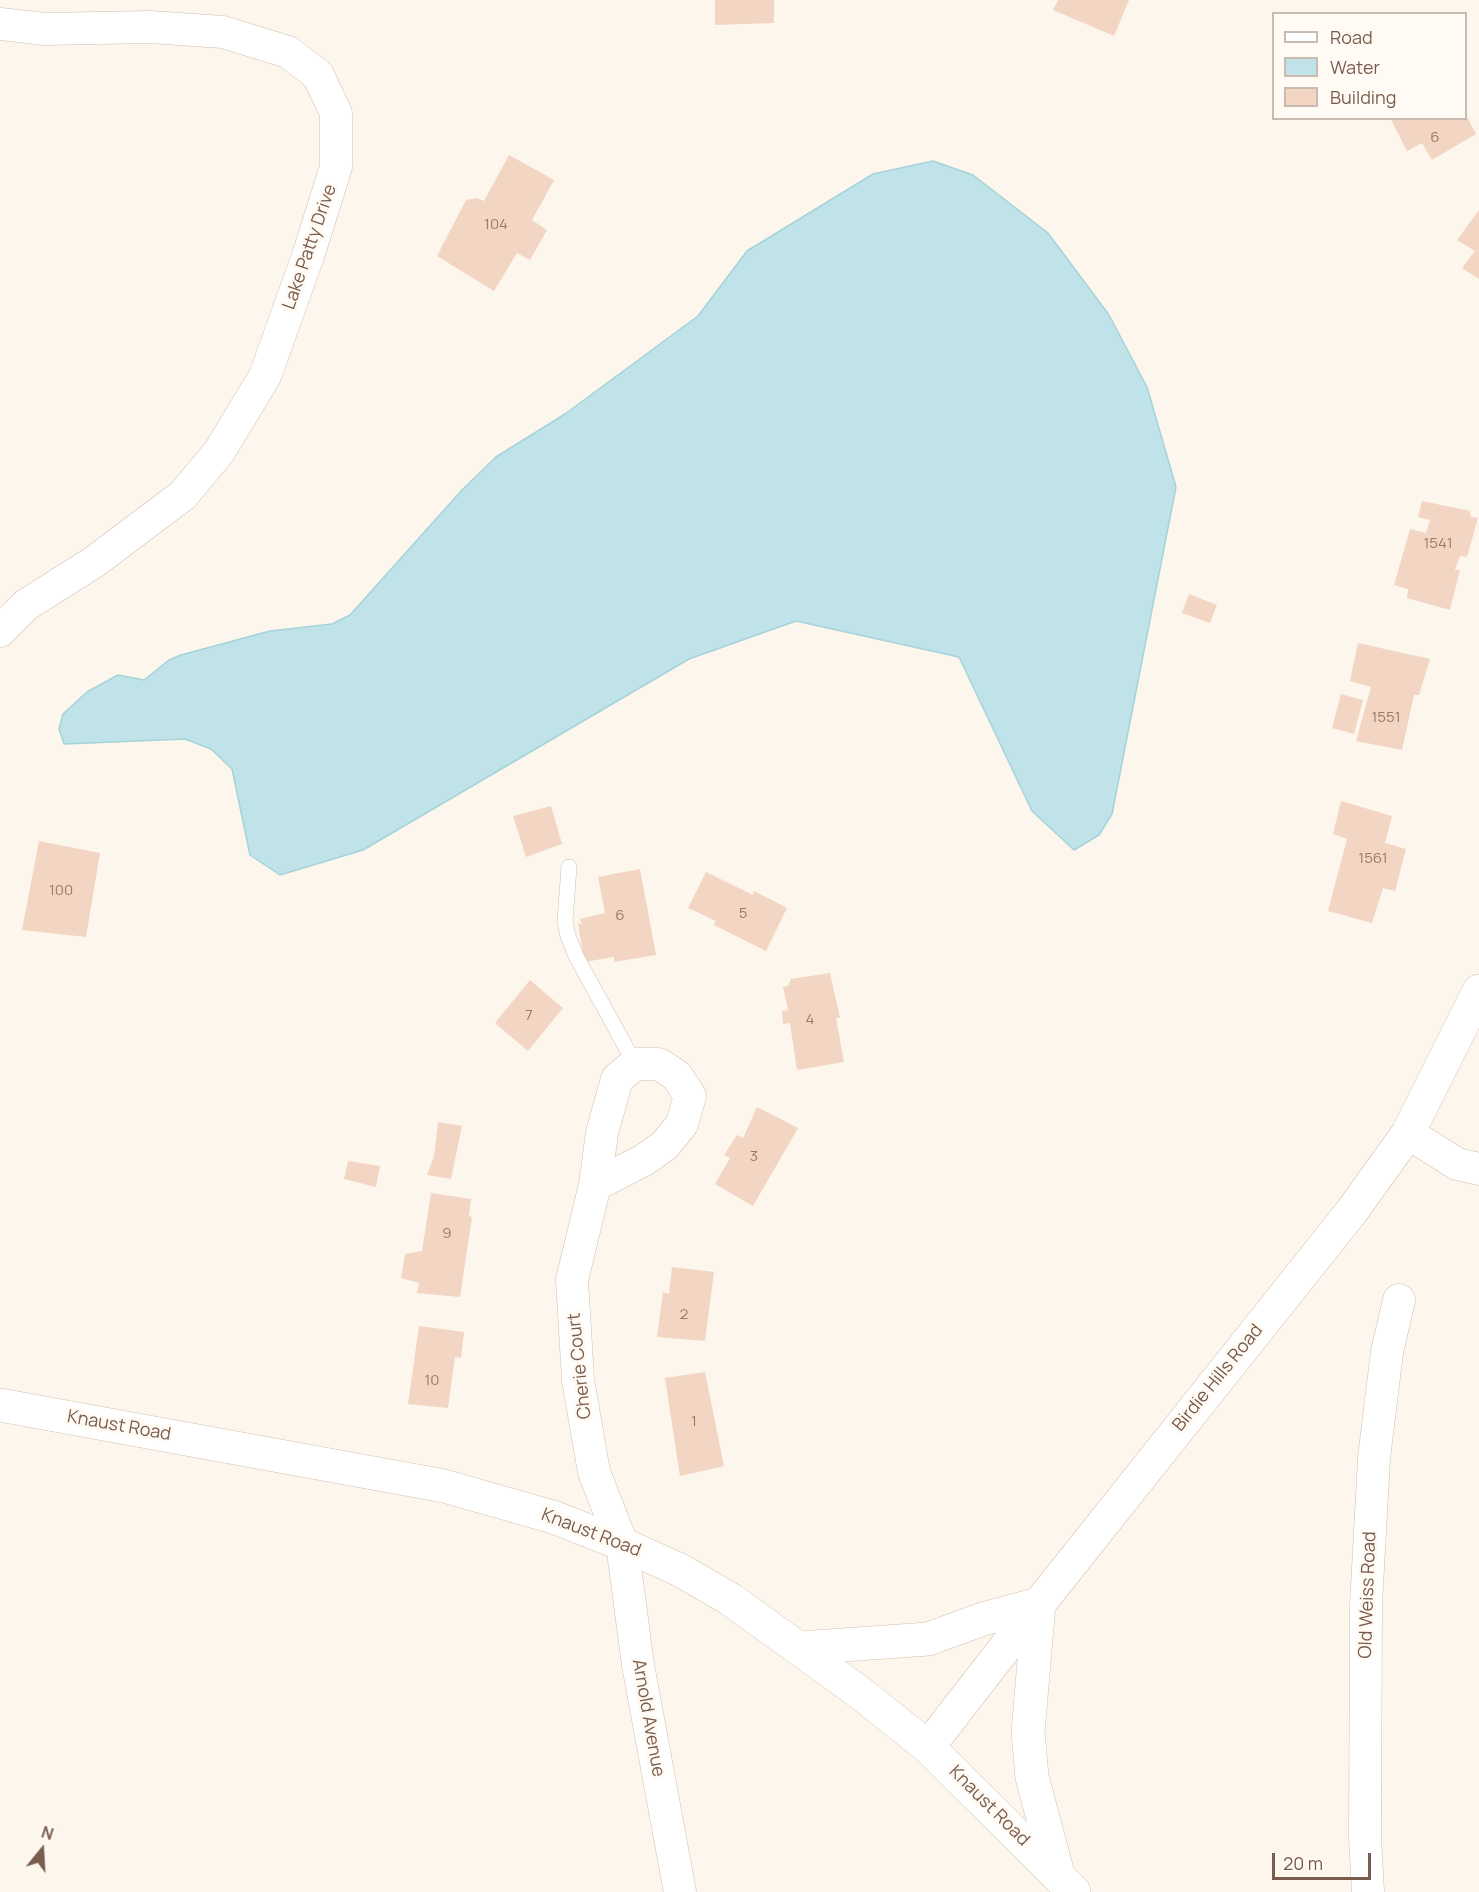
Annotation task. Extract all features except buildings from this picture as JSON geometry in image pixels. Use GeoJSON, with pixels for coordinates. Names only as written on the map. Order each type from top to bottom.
{"type":"FeatureCollection","features":[{"type":"Feature","properties":{"kind":"main road","name":"Birdie Hills Road"},"geometry":{"type":"LineString","coordinates":[[928,1747],[1039,1604],[1306,1270],[1408,1133],[1479,991]]}},
{"type":"Feature","properties":{"kind":"main road","name":"Knaust Road"},"geometry":{"type":"LineString","coordinates":[[0,1405],[444,1486],[553,1517],[680,1570],[718,1592],[800,1648],[928,1747],[1066,1884]]}},
{"type":"Feature","properties":{"kind":"main road"},"geometry":{"type":"LineString","coordinates":[[800,1648],[928,1639],[983,1619],[1039,1604],[1028,1732],[1032,1777],[1066,1884]]}},
{"type":"Feature","properties":{"kind":"street","name":"Lake Patty Drive"},"geometry":{"type":"LineString","coordinates":[[0,24],[45,28],[150,27],[223,32],[288,52],[318,75],[336,113],[336,167],[265,376],[219,452],[183,495],[94,562],[26,605],[0,631]]}},
{"type":"Feature","properties":{"kind":"street","name":"Cherie Court"},"geometry":{"type":"LineString","coordinates":[[622,1544],[594,1472],[578,1380],[572,1280],[595,1185],[602,1133],[610,1101],[617,1079],[635,1064]]}},
{"type":"Feature","properties":{"kind":"street"},"geometry":{"type":"LineString","coordinates":[[595,1185],[665,1145],[682,1125],[690,1096],[677,1076],[659,1064],[635,1064]]}},
{"type":"Feature","properties":{"kind":"street"},"geometry":{"type":"LineString","coordinates":[[1408,1133],[1457,1164],[1479,1169]]}},
{"type":"Feature","properties":{"kind":"street","name":"Old Weiss Road"},"geometry":{"type":"LineString","coordinates":[[1368,1892],[1365,1836],[1366,1605],[1374,1458],[1387,1352],[1399,1300]]}},
{"type":"Feature","properties":{"kind":"street","name":"Arnold Avenue"},"geometry":{"type":"LineString","coordinates":[[622,1544],[638,1665],[680,1892]]}},
{"type":"Feature","properties":{"kind":"lane"},"geometry":{"type":"LineString","coordinates":[[569,867],[565,921],[568,936],[576,956],[635,1064]]}},
{"type":"Feature","properties":{"kind":"water"},"geometry":{"type":"Polygon","coordinates":[[[933,161],[973,175],[1048,233],[1109,315],[1147,387],[1176,487],[1112,814],[1099,835],[1074,850],[1032,811],[959,657],[796,621],[689,659],[363,850],[280,875],[250,855],[232,769],[211,749],[185,739],[64,744],[59,729],[63,714],[87,692],[118,675],[144,680],[169,660],[181,655],[270,631],[332,624],[350,615],[462,490],[496,457],[565,414],[698,316],[747,251],[873,174],[933,161]]]}}]}
